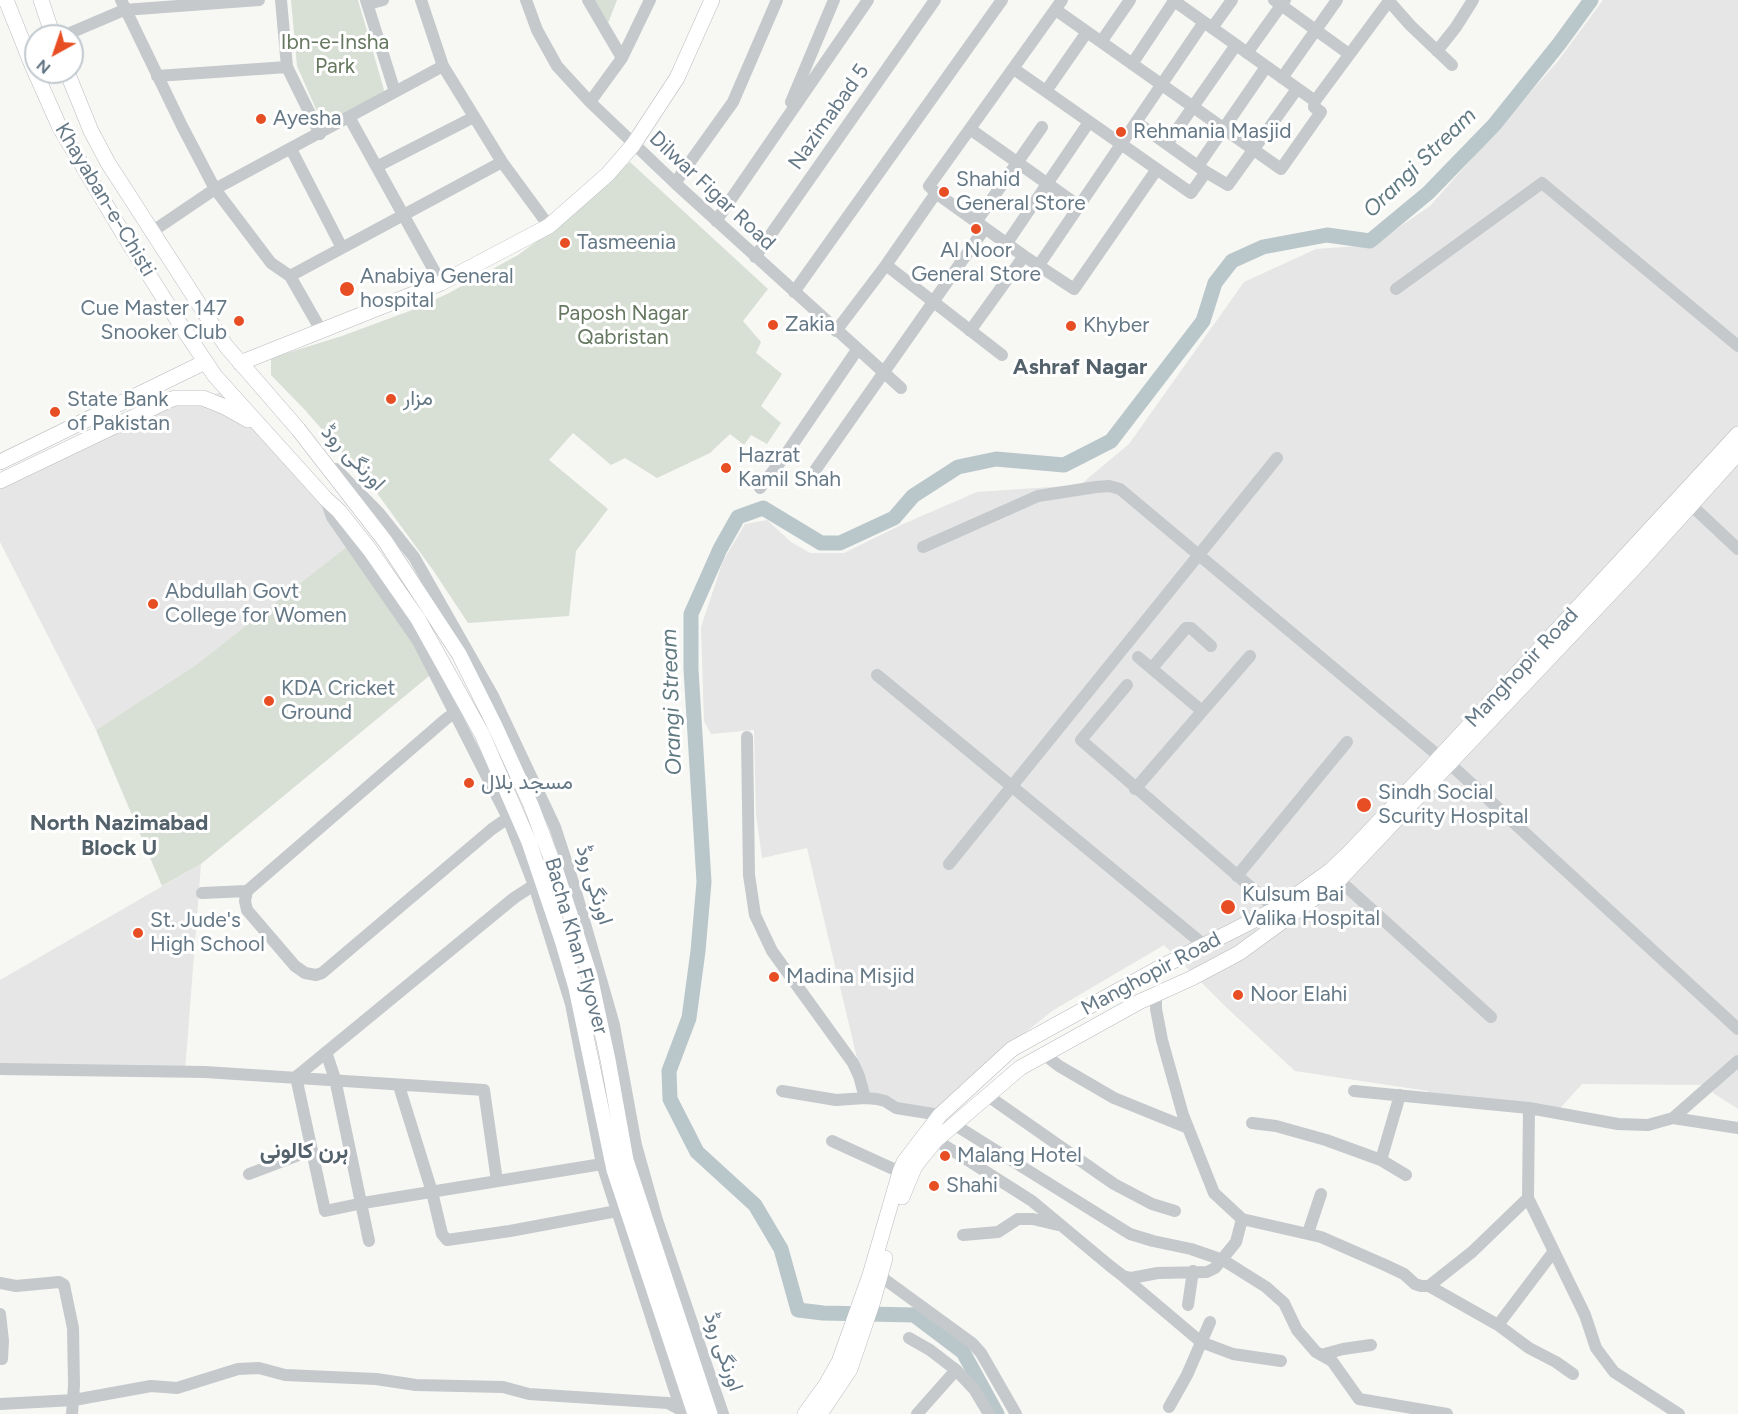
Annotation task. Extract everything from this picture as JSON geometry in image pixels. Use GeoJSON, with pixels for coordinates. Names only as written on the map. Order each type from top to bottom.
{"type":"FeatureCollection","features":[{"type":"Feature","properties":{"kind":"main road","name":"Khayaban-e-Chisti"},"geometry":{"type":"LineString","coordinates":[[6,0],[60,128],[127,240],[205,362],[221,383],[350,523],[370,550]]}},
{"type":"Feature","properties":{"kind":"main road"},"geometry":{"type":"LineString","coordinates":[[41,0],[49,24]]}},
{"type":"Feature","properties":{"kind":"main road"},"geometry":{"type":"LineString","coordinates":[[240,363],[441,284],[549,226],[608,174],[633,145],[677,78],[712,0]]}},
{"type":"Feature","properties":{"kind":"main road","name":"Khayaban-e-Chisti"},"geometry":{"type":"LineString","coordinates":[[72,84],[91,131],[108,163],[226,346],[298,429],[385,540]]}},
{"type":"Feature","properties":{"kind":"main road"},"geometry":{"type":"LineString","coordinates":[[0,462],[205,362]]}},
{"type":"Feature","properties":{"kind":"main road"},"geometry":{"type":"LineString","coordinates":[[0,481],[175,399],[203,399],[225,407],[264,430]]}},
{"type":"Feature","properties":{"kind":"main road","name":"Manghopir Road"},"geometry":{"type":"LineString","coordinates":[[824,1413],[876,1277],[907,1180],[936,1140],[1020,1068],[1156,994],[1239,953],[1340,880],[1738,435]]}},
{"type":"Feature","properties":{"kind":"main road","name":"Manghopir Road"},"geometry":{"type":"LineString","coordinates":[[876,1277],[900,1172],[904,1162],[940,1115],[1012,1049],[1158,969],[1276,909],[1331,870],[1445,761],[1738,453]]}},
{"type":"Feature","properties":{"kind":"main road","name":"Bacha Khan Flyover"},"geometry":{"type":"LineString","coordinates":[[385,540],[459,654],[531,806],[556,871],[590,976],[626,1160],[710,1414]]}},
{"type":"Feature","properties":{"kind":"main road","name":"Bacha Khan Flyover"},"geometry":{"type":"LineString","coordinates":[[370,550],[417,619],[467,706],[482,734],[529,842],[576,988],[614,1170],[685,1413]]}},
{"type":"Feature","properties":{"kind":"main road"},"geometry":{"type":"LineString","coordinates":[[1158,969],[1176,985]]}},
{"type":"Feature","properties":{"kind":"main road"},"geometry":{"type":"LineString","coordinates":[[1156,994],[1161,984],[1158,969]]}},
{"type":"Feature","properties":{"kind":"main road","name":"Manghopir Road"},"geometry":{"type":"LineString","coordinates":[[805,1414],[844,1365]]}},
{"type":"Feature","properties":{"kind":"street"},"geometry":{"type":"LineString","coordinates":[[84,25],[123,5],[259,0]]}},
{"type":"Feature","properties":{"kind":"street"},"geometry":{"type":"LineString","coordinates":[[281,0],[287,67],[320,134]]}},
{"type":"Feature","properties":{"kind":"street"},"geometry":{"type":"LineString","coordinates":[[383,0],[367,2],[395,92]]}},
{"type":"Feature","properties":{"kind":"street"},"geometry":{"type":"LineString","coordinates":[[421,0],[443,66],[502,162],[549,226]]}},
{"type":"Feature","properties":{"kind":"street","name":"Dilwar Figar Road"},"geometry":{"type":"LineString","coordinates":[[526,0],[537,30],[557,66],[590,102],[633,145],[901,388]]}},
{"type":"Feature","properties":{"kind":"street"},"geometry":{"type":"LineString","coordinates":[[588,0],[622,58]]}},
{"type":"Feature","properties":{"kind":"street"},"geometry":{"type":"LineString","coordinates":[[590,102],[622,58],[650,0]]}},
{"type":"Feature","properties":{"kind":"street"},"geometry":{"type":"LineString","coordinates":[[675,183],[734,102],[777,0]]}},
{"type":"Feature","properties":{"kind":"street"},"geometry":{"type":"LineString","coordinates":[[781,125],[834,0]]}},
{"type":"Feature","properties":{"kind":"street"},"geometry":{"type":"LineString","coordinates":[[716,221],[868,0]]}},
{"type":"Feature","properties":{"kind":"street","name":"Nazimabad 5"},"geometry":{"type":"LineString","coordinates":[[755,257],[935,0]]}},
{"type":"Feature","properties":{"kind":"street"},"geometry":{"type":"LineString","coordinates":[[794,292],[1002,0]]}},
{"type":"Feature","properties":{"kind":"street"},"geometry":{"type":"LineString","coordinates":[[1101,42],[1130,0]]}},
{"type":"Feature","properties":{"kind":"street"},"geometry":{"type":"LineString","coordinates":[[1039,265],[1161,85],[1208,25],[1232,0]]}},
{"type":"Feature","properties":{"kind":"street"},"geometry":{"type":"LineString","coordinates":[[1281,78],[1337,0]]}},
{"type":"Feature","properties":{"kind":"street"},"geometry":{"type":"LineString","coordinates":[[1157,169],[1075,288],[1024,256],[929,186],[1059,5],[1087,32],[1281,169],[1321,112],[1314,107],[1315,101],[1388,0],[1410,25],[1452,65]]}},
{"type":"Feature","properties":{"kind":"street"},"geometry":{"type":"LineString","coordinates":[[1437,51],[1473,0]]}},
{"type":"Feature","properties":{"kind":"street"},"geometry":{"type":"LineString","coordinates":[[1132,64],[1177,1],[1315,101]]}},
{"type":"Feature","properties":{"kind":"street"},"geometry":{"type":"LineString","coordinates":[[1247,53],[1280,2],[1349,54]]}},
{"type":"Feature","properties":{"kind":"street"},"geometry":{"type":"LineString","coordinates":[[123,5],[215,189],[271,263],[290,276],[322,332]]}},
{"type":"Feature","properties":{"kind":"street"},"geometry":{"type":"LineString","coordinates":[[1046,91],[1087,32]]}},
{"type":"Feature","properties":{"kind":"street"},"geometry":{"type":"LineString","coordinates":[[1167,144],[1236,45]]}},
{"type":"Feature","properties":{"kind":"street"},"geometry":{"type":"LineString","coordinates":[[153,231],[215,189],[443,66]]}},
{"type":"Feature","properties":{"kind":"street"},"geometry":{"type":"LineString","coordinates":[[158,75],[287,67]]}},
{"type":"Feature","properties":{"kind":"street"},"geometry":{"type":"LineString","coordinates":[[1014,69],[1191,193],[1223,129],[1266,67]]}},
{"type":"Feature","properties":{"kind":"street"},"geometry":{"type":"LineString","coordinates":[[1136,122],[1228,185],[1298,89]]}},
{"type":"Feature","properties":{"kind":"street"},"geometry":{"type":"LineString","coordinates":[[349,117],[441,284]]}},
{"type":"Feature","properties":{"kind":"street"},"geometry":{"type":"LineString","coordinates":[[378,166],[474,117]]}},
{"type":"Feature","properties":{"kind":"street"},"geometry":{"type":"LineString","coordinates":[[1007,243],[1089,122]]}},
{"type":"Feature","properties":{"kind":"street"},"geometry":{"type":"LineString","coordinates":[[816,468],[932,302],[1017,163],[1042,127]]}},
{"type":"Feature","properties":{"kind":"street"},"geometry":{"type":"LineString","coordinates":[[970,129],[1079,206]]}},
{"type":"Feature","properties":{"kind":"street"},"geometry":{"type":"LineString","coordinates":[[291,149],[342,248]]}},
{"type":"Feature","properties":{"kind":"street"},"geometry":{"type":"LineString","coordinates":[[290,276],[502,162]]}},
{"type":"Feature","properties":{"kind":"street"},"geometry":{"type":"LineString","coordinates":[[1396,289],[1542,183],[1738,346]]}},
{"type":"Feature","properties":{"kind":"street"},"geometry":{"type":"LineString","coordinates":[[836,331],[936,193]]}},
{"type":"Feature","properties":{"kind":"street"},"geometry":{"type":"LineString","coordinates":[[970,331],[1024,256]]}},
{"type":"Feature","properties":{"kind":"street"},"geometry":{"type":"LineString","coordinates":[[886,265],[1002,355]]}},
{"type":"Feature","properties":{"kind":"street"},"geometry":{"type":"LineString","coordinates":[[760,488],[784,457],[857,350]]}},
{"type":"Feature","properties":{"kind":"street","name":"اورنگی روڈ"},"geometry":{"type":"LineString","coordinates":[[298,429],[380,513],[414,557],[494,696],[555,826],[614,1025],[636,1145],[657,1220],[723,1414]]}},
{"type":"Feature","properties":{"kind":"street"},"geometry":{"type":"LineString","coordinates":[[949,864],[1277,458]]}},
{"type":"Feature","properties":{"kind":"street"},"geometry":{"type":"LineString","coordinates":[[923,547],[1038,496],[1109,486],[1120,489],[1445,761],[1738,1029]]}},
{"type":"Feature","properties":{"kind":"street"},"geometry":{"type":"LineString","coordinates":[[326,499],[332,517],[418,641],[508,818],[534,885],[571,1004],[602,1164],[685,1413]]}},
{"type":"Feature","properties":{"kind":"street"},"geometry":{"type":"LineString","coordinates":[[1691,505],[1738,549]]}},
{"type":"Feature","properties":{"kind":"street"},"geometry":{"type":"LineString","coordinates":[[1152,668],[1186,628],[1191,628],[1211,646]]}},
{"type":"Feature","properties":{"kind":"street"},"geometry":{"type":"LineString","coordinates":[[1135,789],[1250,656]]}},
{"type":"Feature","properties":{"kind":"street"},"geometry":{"type":"LineString","coordinates":[[1138,657],[1202,711]]}},
{"type":"Feature","properties":{"kind":"street"},"geometry":{"type":"LineString","coordinates":[[877,675],[1204,945]]}},
{"type":"Feature","properties":{"kind":"street"},"geometry":{"type":"LineString","coordinates":[[1127,685],[1081,740],[1276,909]]}},
{"type":"Feature","properties":{"kind":"street"},"geometry":{"type":"LineString","coordinates":[[455,713],[247,891],[245,901],[247,910],[295,966],[305,973],[316,975],[322,973],[492,828],[508,818]]}},
{"type":"Feature","properties":{"kind":"street"},"geometry":{"type":"LineString","coordinates":[[747,738],[749,875],[756,915],[772,951],[852,1063],[859,1076],[865,1098]]}},
{"type":"Feature","properties":{"kind":"street"},"geometry":{"type":"LineString","coordinates":[[1237,876],[1347,742]]}},
{"type":"Feature","properties":{"kind":"street"},"geometry":{"type":"LineString","coordinates":[[1340,880],[1491,1017]]}},
{"type":"Feature","properties":{"kind":"street"},"geometry":{"type":"LineString","coordinates":[[296,1077],[514,898],[534,885]]}},
{"type":"Feature","properties":{"kind":"street"},"geometry":{"type":"LineString","coordinates":[[202,893],[247,891]]}},
{"type":"Feature","properties":{"kind":"street"},"geometry":{"type":"LineString","coordinates":[[1156,994],[1156,1009],[1162,1040],[1188,1128],[1214,1193],[1242,1219],[1308,1233],[1366,1256],[1404,1274],[1421,1286],[1429,1286],[1498,1325],[1529,1348],[1573,1374]]}},
{"type":"Feature","properties":{"kind":"street"},"geometry":{"type":"LineString","coordinates":[[326,1052],[335,1079],[363,1203],[369,1241]]}},
{"type":"Feature","properties":{"kind":"street"},"geometry":{"type":"LineString","coordinates":[[1045,1055],[1070,1073],[1114,1098],[1188,1128]]}},
{"type":"Feature","properties":{"kind":"street"},"geometry":{"type":"LineString","coordinates":[[1673,1118],[1738,1061]]}},
{"type":"Feature","properties":{"kind":"street"},"geometry":{"type":"LineString","coordinates":[[0,1069],[205,1072],[484,1090],[497,1180]]}},
{"type":"Feature","properties":{"kind":"street"},"geometry":{"type":"LineString","coordinates":[[296,1077],[325,1211],[602,1164]]}},
{"type":"Feature","properties":{"kind":"street"},"geometry":{"type":"LineString","coordinates":[[399,1086],[432,1192],[442,1234],[447,1240],[617,1211]]}},
{"type":"Feature","properties":{"kind":"street"},"geometry":{"type":"LineString","coordinates":[[782,1091],[836,1100],[865,1098],[885,1101],[896,1108],[940,1115]]}},
{"type":"Feature","properties":{"kind":"street"},"geometry":{"type":"LineString","coordinates":[[1354,1091],[1529,1108],[1638,1126],[1673,1118],[1738,1128]]}},
{"type":"Feature","properties":{"kind":"street"},"geometry":{"type":"LineString","coordinates":[[1381,1160],[1400,1095]]}},
{"type":"Feature","properties":{"kind":"street"},"geometry":{"type":"LineString","coordinates":[[988,1096],[1114,1184],[1152,1204],[1175,1211]]}},
{"type":"Feature","properties":{"kind":"street"},"geometry":{"type":"LineString","coordinates":[[1529,1108],[1528,1198],[1585,1315],[1596,1348],[1614,1372],[1679,1414]]}},
{"type":"Feature","properties":{"kind":"street"},"geometry":{"type":"LineString","coordinates":[[1252,1123],[1302,1132],[1381,1160],[1406,1175]]}},
{"type":"Feature","properties":{"kind":"street"},"geometry":{"type":"LineString","coordinates":[[955,1125],[1130,1234],[1191,1249],[1223,1260],[1266,1287],[1284,1303],[1297,1330],[1321,1355],[1332,1361],[1361,1400],[1447,1414]]}},
{"type":"Feature","properties":{"kind":"street"},"geometry":{"type":"LineString","coordinates":[[936,1140],[1032,1201],[1201,1342],[1233,1354],[1281,1361]]}},
{"type":"Feature","properties":{"kind":"street"},"geometry":{"type":"LineString","coordinates":[[832,1141],[900,1172]]}},
{"type":"Feature","properties":{"kind":"street"},"geometry":{"type":"LineString","coordinates":[[249,1174],[312,1150]]}},
{"type":"Feature","properties":{"kind":"street"},"geometry":{"type":"LineString","coordinates":[[1308,1233],[1321,1194]]}},
{"type":"Feature","properties":{"kind":"street"},"geometry":{"type":"LineString","coordinates":[[1429,1286],[1472,1252],[1528,1198]]}},
{"type":"Feature","properties":{"kind":"street"},"geometry":{"type":"LineString","coordinates":[[963,1235],[998,1232],[1018,1219],[1025,1218],[1062,1226]]}},
{"type":"Feature","properties":{"kind":"street"},"geometry":{"type":"LineString","coordinates":[[1123,1276],[1135,1278],[1158,1273],[1207,1272],[1223,1260],[1236,1242],[1242,1219]]}},
{"type":"Feature","properties":{"kind":"street"},"geometry":{"type":"LineString","coordinates":[[1498,1325],[1554,1251]]}},
{"type":"Feature","properties":{"kind":"street"},"geometry":{"type":"LineString","coordinates":[[1188,1305],[1193,1271]]}},
{"type":"Feature","properties":{"kind":"street"},"geometry":{"type":"LineString","coordinates":[[876,1277],[972,1343],[981,1353],[1016,1414]]}},
{"type":"Feature","properties":{"kind":"street"},"geometry":{"type":"LineString","coordinates":[[0,1283],[16,1286],[59,1282],[64,1285],[73,1328],[74,1400],[72,1414]]}},
{"type":"Feature","properties":{"kind":"street"},"geometry":{"type":"LineString","coordinates":[[0,1314],[2,1359]]}},
{"type":"Feature","properties":{"kind":"street"},"geometry":{"type":"LineString","coordinates":[[1169,1407],[1210,1322]]}},
{"type":"Feature","properties":{"kind":"street"},"geometry":{"type":"LineString","coordinates":[[909,1338],[930,1350],[956,1370],[974,1389],[989,1414]]}},
{"type":"Feature","properties":{"kind":"street"},"geometry":{"type":"LineString","coordinates":[[1321,1355],[1371,1345]]}},
{"type":"Feature","properties":{"kind":"street"},"geometry":{"type":"LineString","coordinates":[[0,1404],[74,1400],[151,1386],[177,1388],[238,1369],[259,1368],[285,1375],[376,1378],[416,1384],[503,1387],[529,1394],[668,1403],[685,1413]]}},
{"type":"Feature","properties":{"kind":"street"},"geometry":{"type":"LineString","coordinates":[[916,1414],[956,1370]]}},
{"type":"Feature","properties":{"kind":"shaded area"},"geometry":{"type":"Polygon","coordinates":[[[1603,0],[1738,0],[1738,1109],[1713,1093],[1713,1085],[1582,1084],[1554,1115],[1421,1100],[1428,1091],[1295,1071],[1164,945],[1052,1011],[963,1083],[936,1112],[867,1100],[807,848],[762,858],[756,814],[754,730],[711,734],[704,721],[701,627],[723,561],[745,524],[767,520],[791,542],[810,553],[844,553],[977,492],[1080,485],[1129,444],[1244,282],[1316,249],[1373,245],[1430,206],[1558,61],[1603,0]]]}},
{"type":"Feature","properties":{"kind":"shaded area","name":"Abdullah Govt College for Women"},"geometry":{"type":"Polygon","coordinates":[[[224,392],[354,541],[196,665],[96,730],[0,542],[0,479],[146,407],[224,392]]]}},
{"type":"Feature","properties":{"kind":"shaded area","name":"St. Jude's High School"},"geometry":{"type":"Polygon","coordinates":[[[201,864],[185,1071],[0,1069],[0,980],[201,864]]]}},
{"type":"Feature","properties":{"kind":"green space","name":"Ibn-e-Insha Park"},"geometry":{"type":"Polygon","coordinates":[[[291,0],[358,0],[384,90],[383,94],[323,125],[297,66],[291,0]]]}},
{"type":"Feature","properties":{"kind":"green space"},"geometry":{"type":"Polygon","coordinates":[[[617,0],[608,23],[595,1],[617,0]]]}},
{"type":"Feature","properties":{"kind":"green space","name":"Paposh Nagar Qabristan"},"geometry":{"type":"Polygon","coordinates":[[[630,162],[768,289],[743,321],[761,342],[756,353],[782,374],[761,406],[781,423],[767,444],[751,435],[744,445],[730,434],[710,453],[657,478],[625,458],[611,465],[573,433],[549,460],[608,509],[576,551],[569,616],[468,623],[374,489],[271,375],[271,358],[342,336],[415,309],[449,293],[518,255],[571,216],[630,162]]]}},
{"type":"Feature","properties":{"kind":"green space","name":"KDA Cricket Ground"},"geometry":{"type":"Polygon","coordinates":[[[354,541],[434,672],[201,864],[162,886],[96,730],[196,665],[354,541]]]}},
{"type":"Feature","properties":{"kind":"waterway","name":"Orangi Stream"},"geometry":{"type":"LineString","coordinates":[[997,1414],[963,1352],[914,1315],[823,1313],[798,1310],[781,1249],[755,1205],[697,1152],[670,1099],[669,1071],[689,1018],[704,882],[691,669],[691,614],[720,549],[738,517],[763,508],[821,543],[840,543],[894,518],[913,496],[958,467],[996,459],[1064,465],[1111,441],[1203,321],[1215,283],[1232,261],[1263,247],[1327,235],[1370,241],[1428,193],[1494,125],[1591,0]]}},
{"type":"Feature","properties":{"kind":"place","name":"Ayesha"},"geometry":{"type":"Point","coordinates":[261,119]}},
{"type":"Feature","properties":{"kind":"place","name":"Rehmania Masjid"},"geometry":{"type":"Point","coordinates":[1121,132]}},
{"type":"Feature","properties":{"kind":"place","name":"Shahid General Store"},"geometry":{"type":"Point","coordinates":[944,192]}},
{"type":"Feature","properties":{"kind":"place","name":"Al Noor General Store"},"geometry":{"type":"Point","coordinates":[976,229]}},
{"type":"Feature","properties":{"kind":"place","name":"Tasmeenia"},"geometry":{"type":"Point","coordinates":[565,243]}},
{"type":"Feature","properties":{"kind":"place","name":"Anabiya General hospital"},"geometry":{"type":"Point","coordinates":[347,289]}},
{"type":"Feature","properties":{"kind":"place","name":"Cue Master 147 Snooker Club"},"geometry":{"type":"Point","coordinates":[239,321]}},
{"type":"Feature","properties":{"kind":"place","name":"Zakia"},"geometry":{"type":"Point","coordinates":[773,325]}},
{"type":"Feature","properties":{"kind":"place","name":"Khyber"},"geometry":{"type":"Point","coordinates":[1071,326]}},
{"type":"Feature","properties":{"kind":"place","name":"مزار"},"geometry":{"type":"Point","coordinates":[391,399]}},
{"type":"Feature","properties":{"kind":"place","name":"State Bank of Pakistan"},"geometry":{"type":"Point","coordinates":[55,412]}},
{"type":"Feature","properties":{"kind":"place","name":"Hazrat Kamil Shah"},"geometry":{"type":"Point","coordinates":[726,468]}},
{"type":"Feature","properties":{"kind":"place","name":"Abdullah Govt College for Women"},"geometry":{"type":"Point","coordinates":[153,604]}},
{"type":"Feature","properties":{"kind":"place","name":"KDA Cricket Ground"},"geometry":{"type":"Point","coordinates":[269,701]}},
{"type":"Feature","properties":{"kind":"place","name":"مسجد بلال"},"geometry":{"type":"Point","coordinates":[469,783]}},
{"type":"Feature","properties":{"kind":"place","name":"Sindh Social Scurity Hospital"},"geometry":{"type":"Point","coordinates":[1364,805]}},
{"type":"Feature","properties":{"kind":"place","name":"Kulsum Bai Valika Hospital"},"geometry":{"type":"Point","coordinates":[1228,907]}},
{"type":"Feature","properties":{"kind":"place","name":"St. Jude's High School"},"geometry":{"type":"Point","coordinates":[138,933]}},
{"type":"Feature","properties":{"kind":"place","name":"Madina Misjid"},"geometry":{"type":"Point","coordinates":[774,977]}},
{"type":"Feature","properties":{"kind":"place","name":"Noor Elahi"},"geometry":{"type":"Point","coordinates":[1238,995]}},
{"type":"Feature","properties":{"kind":"place","name":"Malang Hotel"},"geometry":{"type":"Point","coordinates":[945,1156]}},
{"type":"Feature","properties":{"kind":"place","name":"Shahi"},"geometry":{"type":"Point","coordinates":[934,1186]}},
{"type":"Feature","properties":{"kind":"district","name":"Ashraf Nagar"},"geometry":{"type":"Point","coordinates":[1080,368]}},
{"type":"Feature","properties":{"kind":"district","name":"North Nazimabad Block U"},"geometry":{"type":"Point","coordinates":[119,836]}},
{"type":"Feature","properties":{"kind":"district","name":"ہرن کالونی"},"geometry":{"type":"Point","coordinates":[304,1152]}}]}
